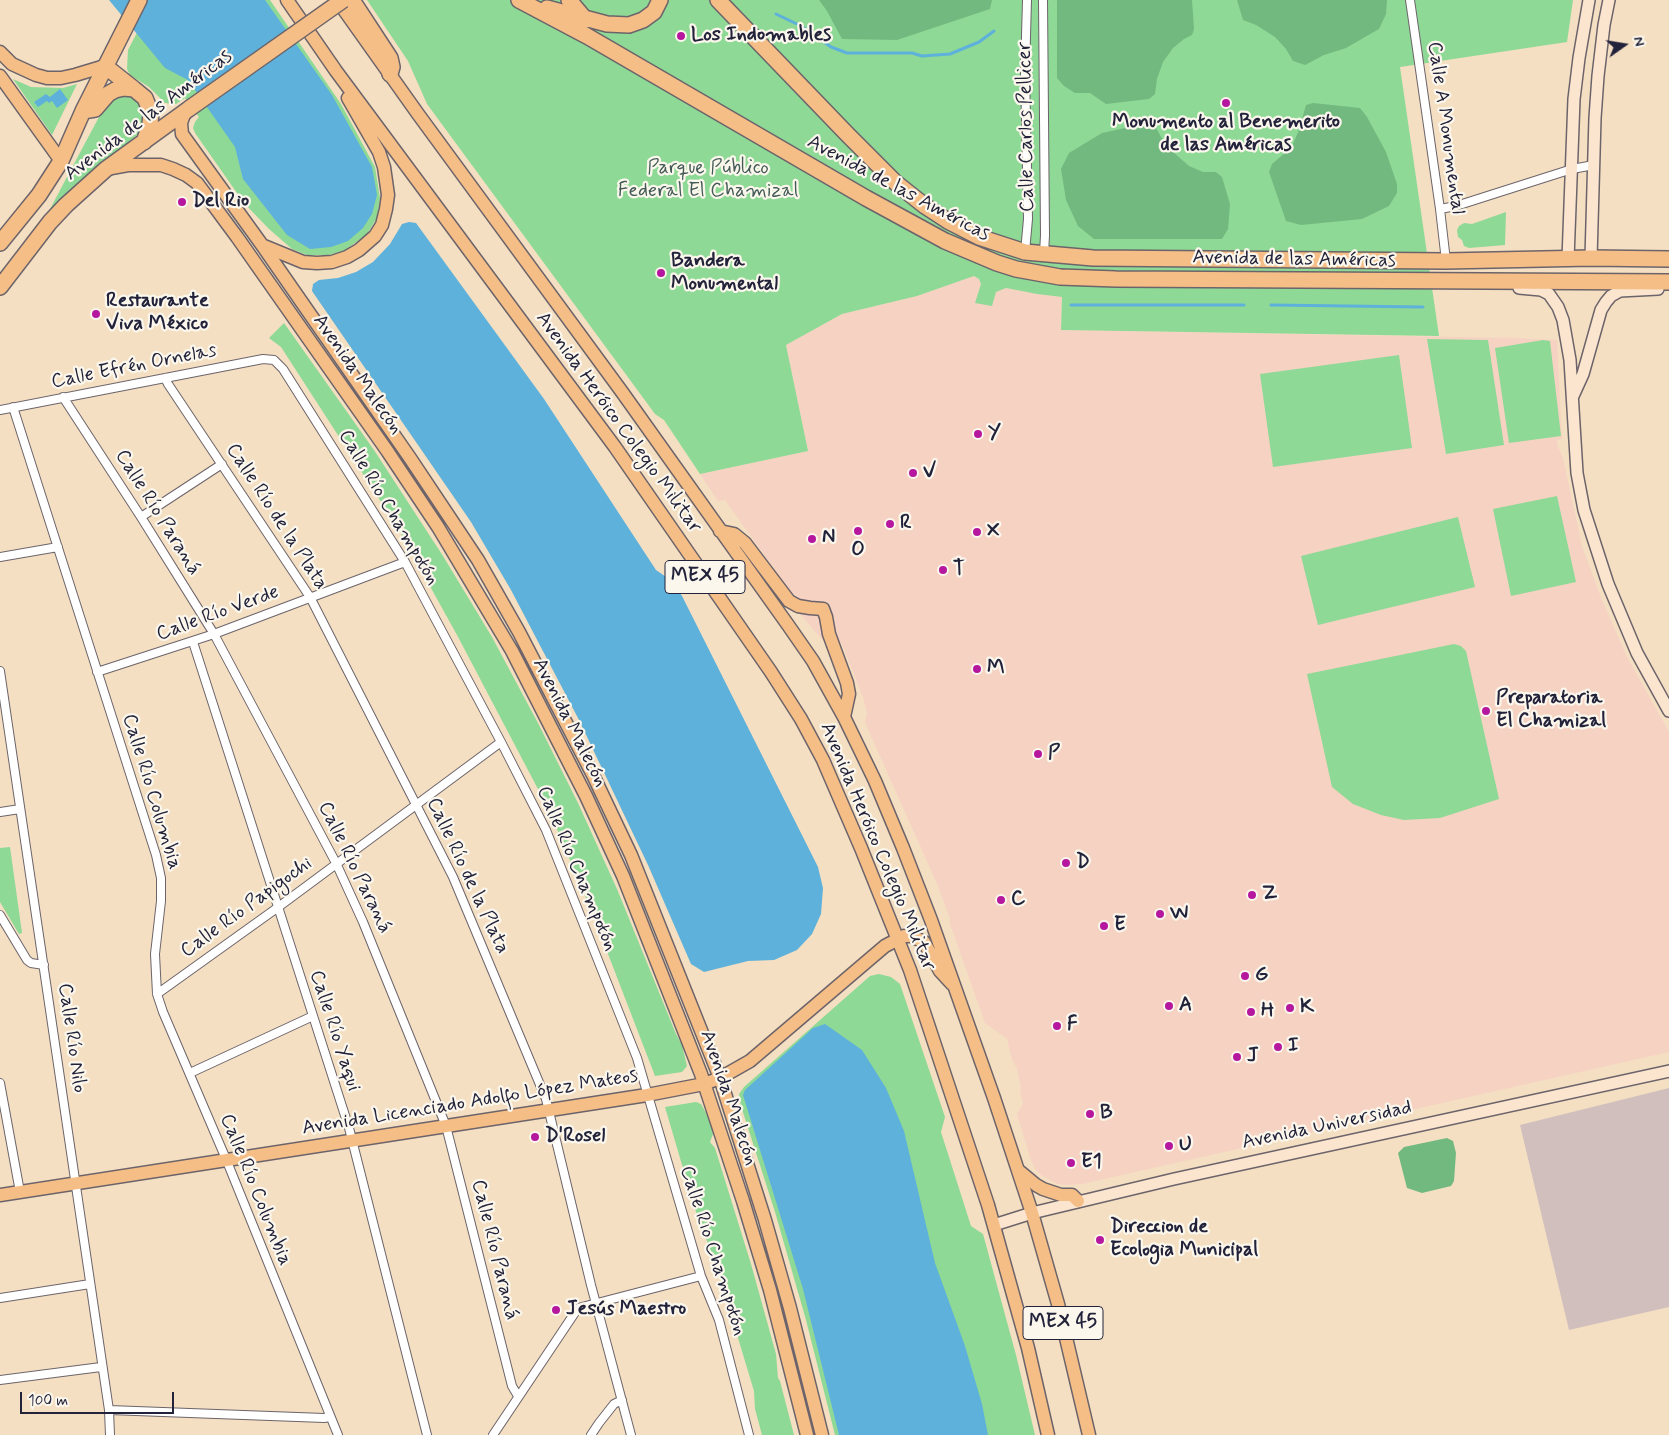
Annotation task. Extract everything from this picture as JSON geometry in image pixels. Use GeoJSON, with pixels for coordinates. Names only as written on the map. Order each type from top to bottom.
{"type":"FeatureCollection","features":[{"type":"Feature","properties":{"kind":"highway","name":"Avenida de las Américas"},"geometry":{"type":"LineString","coordinates":[[0,243],[39,195],[61,161],[83,111],[139,0]]}},
{"type":"Feature","properties":{"kind":"highway","name":"Avenida de las Américas"},"geometry":{"type":"LineString","coordinates":[[0,288],[50,222],[89,182],[343,0]]}},
{"type":"Feature","properties":{"kind":"highway"},"geometry":{"type":"LineString","coordinates":[[352,0],[390,58],[392,67],[390,74]]}},
{"type":"Feature","properties":{"kind":"highway","name":"Avenida de las Américas"},"geometry":{"type":"LineString","coordinates":[[519,0],[945,241],[1016,269],[1060,277],[1107,278],[1669,282]]}},
{"type":"Feature","properties":{"kind":"highway"},"geometry":{"type":"LineString","coordinates":[[519,0],[607,24],[629,25],[643,20],[654,12],[660,0]]}},
{"type":"Feature","properties":{"kind":"highway"},"geometry":{"type":"LineString","coordinates":[[569,0],[585,18],[602,46]]}},
{"type":"Feature","properties":{"kind":"highway","name":"Avenida de las Américas"},"geometry":{"type":"LineString","coordinates":[[718,0],[848,135],[925,206],[948,222],[978,237],[1025,252],[1093,258],[1446,261],[1591,258],[1667,259]]}},
{"type":"Feature","properties":{"kind":"highway"},"geometry":{"type":"LineString","coordinates":[[105,66],[145,98],[151,113],[150,125],[144,142]]}},
{"type":"Feature","properties":{"kind":"highway"},"geometry":{"type":"LineString","coordinates":[[83,111],[95,109],[108,94],[115,90],[124,88],[134,89]]}},
{"type":"Feature","properties":{"kind":"highway"},"geometry":{"type":"LineString","coordinates":[[39,195],[44,216],[50,222]]}},
{"type":"Feature","properties":{"kind":"highway"},"geometry":{"type":"LineString","coordinates":[[1327,280],[1363,274],[1433,273],[1443,269],[1446,266],[1446,261]]}},
{"type":"Feature","properties":{"kind":"main road","name":"Avenida Heróico Colegio Militar"},"geometry":{"type":"LineString","coordinates":[[287,0],[336,70],[615,448],[801,718],[830,778],[898,938],[952,1092],[994,1225],[1028,1348],[1048,1435]]}},
{"type":"Feature","properties":{"kind":"main road","name":"Avenida Heróico Colegio Militar"},"geometry":{"type":"LineString","coordinates":[[338,0],[418,114],[622,392],[813,661],[844,717],[875,781],[903,848],[955,987],[1017,1168],[1058,1304],[1089,1435]]}},
{"type":"Feature","properties":{"kind":"main road"},"geometry":{"type":"LineString","coordinates":[[1568,259],[1574,99],[1589,0]]}},
{"type":"Feature","properties":{"kind":"main road"},"geometry":{"type":"LineString","coordinates":[[1591,258],[1598,76],[1604,24],[1609,0]]}},
{"type":"Feature","properties":{"kind":"main road"},"geometry":{"type":"LineString","coordinates":[[0,52],[17,66],[36,76],[47,78],[75,75],[105,66]]}},
{"type":"Feature","properties":{"kind":"main road"},"geometry":{"type":"LineString","coordinates":[[262,245],[303,262],[332,262],[347,257],[359,250],[375,236],[382,225],[388,195],[384,167],[379,152],[351,104],[336,70]]}},
{"type":"Feature","properties":{"kind":"main road"},"geometry":{"type":"LineString","coordinates":[[0,76],[61,161]]}},
{"type":"Feature","properties":{"kind":"main road","name":"Avenida Malecón"},"geometry":{"type":"LineString","coordinates":[[187,110],[181,123],[182,134],[262,245],[478,560],[593,775],[631,855],[720,1078],[765,1220],[790,1308],[822,1435]]}},
{"type":"Feature","properties":{"kind":"main road","name":"Avenida Malecón"},"geometry":{"type":"LineString","coordinates":[[106,169],[128,165],[161,166],[186,175],[196,183],[243,244],[388,452],[438,527],[512,651],[586,796],[623,876],[704,1084],[770,1290],[807,1435]]}},
{"type":"Feature","properties":{"kind":"main road"},"geometry":{"type":"LineString","coordinates":[[1447,281],[1462,287],[1532,288],[1541,290],[1554,299],[1563,320],[1570,360],[1577,473],[1584,510],[1608,584],[1637,653],[1669,711]]}},
{"type":"Feature","properties":{"kind":"main road"},"geometry":{"type":"LineString","coordinates":[[1572,400],[1583,374],[1601,310],[1611,296],[1620,291],[1669,288]]}},
{"type":"Feature","properties":{"kind":"main road"},"geometry":{"type":"LineString","coordinates":[[720,531],[734,534],[745,542],[789,601],[810,608],[824,608],[829,634],[847,683],[849,694],[844,717]]}},
{"type":"Feature","properties":{"kind":"main road"},"geometry":{"type":"LineString","coordinates":[[898,938],[911,936],[924,942],[940,971],[955,987]]}},
{"type":"Feature","properties":{"kind":"main road","name":"Avenida Licenciado Adolfo López Mateos"},"geometry":{"type":"LineString","coordinates":[[0,1195],[648,1095],[704,1084],[720,1078],[750,1061],[886,946],[898,938]]}},
{"type":"Feature","properties":{"kind":"main road","name":"Avenida Universidad"},"geometry":{"type":"LineString","coordinates":[[994,1225],[1078,1201],[1669,1070]]}},
{"type":"Feature","properties":{"kind":"main road"},"geometry":{"type":"LineString","coordinates":[[1017,1168],[1043,1189],[1061,1196],[1072,1195],[1078,1201]]}},
{"type":"Feature","properties":{"kind":"street","name":"Calle Carlos Pellicer"},"geometry":{"type":"LineString","coordinates":[[1025,252],[1028,219],[1025,72],[1027,0]]}},
{"type":"Feature","properties":{"kind":"street","name":"Calle Carlos Pellicer"},"geometry":{"type":"LineString","coordinates":[[1043,0],[1044,254]]}},
{"type":"Feature","properties":{"kind":"street","name":"Calle A Monumental"},"geometry":{"type":"LineString","coordinates":[[1410,0],[1446,261]]}},
{"type":"Feature","properties":{"kind":"street"},"geometry":{"type":"LineString","coordinates":[[1440,209],[1456,206],[1572,169],[1594,165]]}},
{"type":"Feature","properties":{"kind":"street","name":"Calle Efrén Ornelas"},"geometry":{"type":"LineString","coordinates":[[0,410],[263,358],[274,360]]}},
{"type":"Feature","properties":{"kind":"street","name":"Calle Río Champotón"},"geometry":{"type":"LineString","coordinates":[[274,360],[284,369],[405,562],[546,830],[636,1058],[701,1276],[719,1320],[749,1435]]}},
{"type":"Feature","properties":{"kind":"street","name":"Calle Río de la Plata"},"geometry":{"type":"LineString","coordinates":[[165,378],[310,597],[453,877],[542,1089],[549,1110],[596,1303],[631,1435]]}},
{"type":"Feature","properties":{"kind":"street","name":"Calle Río Paraná"},"geometry":{"type":"LineString","coordinates":[[63,397],[214,634],[336,863],[364,922],[446,1126],[512,1386],[518,1396]]}},
{"type":"Feature","properties":{"kind":"street","name":"Calle Río Columbia"},"geometry":{"type":"LineString","coordinates":[[13,407],[156,854],[161,878],[161,901],[155,954],[157,994],[338,1435]]}},
{"type":"Feature","properties":{"kind":"street"},"geometry":{"type":"LineString","coordinates":[[141,517],[222,464]]}},
{"type":"Feature","properties":{"kind":"street"},"geometry":{"type":"LineString","coordinates":[[0,557],[58,547]]}},
{"type":"Feature","properties":{"kind":"street","name":"Calle Río Verde"},"geometry":{"type":"LineString","coordinates":[[98,672],[193,642],[405,562]]}},
{"type":"Feature","properties":{"kind":"street","name":"Calle Río Yaqui"},"geometry":{"type":"LineString","coordinates":[[193,642],[352,1140],[428,1435]]}},
{"type":"Feature","properties":{"kind":"street","name":"Calle Río Nilo"},"geometry":{"type":"LineString","coordinates":[[0,671],[109,1410],[110,1435]]}},
{"type":"Feature","properties":{"kind":"street","name":"Calle Río Papigochi"},"geometry":{"type":"LineString","coordinates":[[157,994],[278,908],[501,742]]}},
{"type":"Feature","properties":{"kind":"street"},"geometry":{"type":"LineString","coordinates":[[0,812],[20,809]]}},
{"type":"Feature","properties":{"kind":"street"},"geometry":{"type":"LineString","coordinates":[[0,915],[27,960],[31,963],[44,965]]}},
{"type":"Feature","properties":{"kind":"street"},"geometry":{"type":"LineString","coordinates":[[190,1073],[312,1016]]}},
{"type":"Feature","properties":{"kind":"street"},"geometry":{"type":"LineString","coordinates":[[0,1083],[20,1192]]}},
{"type":"Feature","properties":{"kind":"street"},"geometry":{"type":"LineString","coordinates":[[492,1435],[578,1308],[701,1276]]}},
{"type":"Feature","properties":{"kind":"street"},"geometry":{"type":"LineString","coordinates":[[0,1298],[90,1284]]}},
{"type":"Feature","properties":{"kind":"street"},"geometry":{"type":"LineString","coordinates":[[0,1380],[102,1367]]}},
{"type":"Feature","properties":{"kind":"street"},"geometry":{"type":"LineString","coordinates":[[591,1435],[614,1404],[622,1400]]}},
{"type":"Feature","properties":{"kind":"street"},"geometry":{"type":"LineString","coordinates":[[109,1410],[330,1417]]}},
{"type":"Feature","properties":{"kind":"shaded area"},"geometry":{"type":"Polygon","coordinates":[[[974,276],[979,279],[981,284],[976,303],[1006,288],[1062,297],[1061,330],[1557,340],[1562,439],[1557,440],[1563,458],[1582,546],[1600,595],[1626,655],[1669,732],[1669,1052],[1082,1184],[1057,1184],[1041,1175],[1035,1169],[1017,1114],[1023,1104],[1021,1088],[1017,1068],[1012,1060],[1007,1039],[985,1023],[938,886],[867,727],[865,721],[867,714],[863,697],[841,642],[827,645],[800,614],[792,608],[794,597],[725,500],[718,501],[700,474],[808,451],[786,345],[842,314],[917,296],[974,276]]]}},
{"type":"Feature","properties":{"kind":"shaded area"},"geometry":{"type":"Polygon","coordinates":[[[1669,1088],[1669,1307],[1569,1330],[1520,1125],[1669,1088]]]}},
{"type":"Feature","properties":{"kind":"green space"},"geometry":{"type":"Polygon","coordinates":[[[154,0],[270,0],[341,104],[375,167],[380,198],[377,218],[367,234],[344,251],[328,255],[307,255],[292,249],[244,203],[195,133],[193,128],[199,117],[185,98],[176,104],[165,103],[149,87],[130,75],[127,69],[128,50],[154,0]]]}},
{"type":"Feature","properties":{"kind":"green space","name":"Parque Público Federal El Chamizal"},"geometry":{"type":"Polygon","coordinates":[[[367,0],[1573,0],[1567,42],[1400,67],[1439,336],[1061,330],[1062,297],[1006,288],[996,292],[992,306],[975,303],[981,284],[979,279],[974,276],[917,296],[842,314],[786,345],[808,451],[700,474],[664,420],[655,414],[427,104],[408,61],[367,0]]]}},
{"type":"Feature","properties":{"kind":"green space"},"geometry":{"type":"Polygon","coordinates":[[[819,0],[992,0],[990,9],[897,40],[842,39],[819,0]]]}},
{"type":"Feature","properties":{"kind":"green space"},"geometry":{"type":"Polygon","coordinates":[[[1057,0],[1192,0],[1194,29],[1192,35],[1173,48],[1163,62],[1157,79],[1155,94],[1149,99],[1106,104],[1090,93],[1075,93],[1064,86],[1057,78],[1057,0]]]}},
{"type":"Feature","properties":{"kind":"green space"},"geometry":{"type":"Polygon","coordinates":[[[1237,0],[1387,0],[1386,14],[1379,29],[1346,48],[1324,55],[1305,65],[1293,61],[1286,49],[1275,37],[1256,25],[1243,20],[1237,0]]]}},
{"type":"Feature","properties":{"kind":"green space"},"geometry":{"type":"Polygon","coordinates":[[[13,79],[31,87],[63,88],[77,84],[52,135],[13,79]]]}},
{"type":"Feature","properties":{"kind":"green space"},"geometry":{"type":"Polygon","coordinates":[[[116,95],[134,95],[145,109],[144,126],[138,134],[51,210],[108,100],[116,95]]]}},
{"type":"Feature","properties":{"kind":"green space"},"geometry":{"type":"Polygon","coordinates":[[[1313,103],[1360,108],[1367,117],[1386,152],[1397,184],[1397,193],[1389,206],[1362,219],[1301,225],[1286,221],[1269,172],[1272,164],[1293,144],[1306,105],[1313,103]]]}},
{"type":"Feature","properties":{"kind":"green space"},"geometry":{"type":"Polygon","coordinates":[[[1148,123],[1154,124],[1161,137],[1173,152],[1189,166],[1203,172],[1216,172],[1222,177],[1230,204],[1228,229],[1222,239],[1094,239],[1078,226],[1066,200],[1061,169],[1069,153],[1102,133],[1148,123]]]}},
{"type":"Feature","properties":{"kind":"green space"},"geometry":{"type":"Polygon","coordinates":[[[1506,212],[1505,245],[1469,248],[1464,246],[1462,240],[1458,237],[1457,230],[1464,223],[1472,224],[1506,212]]]}},
{"type":"Feature","properties":{"kind":"green space"},"geometry":{"type":"Polygon","coordinates":[[[284,323],[374,450],[443,556],[492,637],[539,725],[578,803],[617,889],[682,1045],[687,1066],[682,1072],[655,1076],[593,915],[549,810],[457,635],[396,525],[281,347],[269,338],[284,323]]]}},
{"type":"Feature","properties":{"kind":"green space"},"geometry":{"type":"Polygon","coordinates":[[[1427,339],[1488,340],[1504,445],[1446,454],[1427,339]]]}},
{"type":"Feature","properties":{"kind":"green space"},"geometry":{"type":"Polygon","coordinates":[[[1543,340],[1550,341],[1561,436],[1509,443],[1495,348],[1543,340]]]}},
{"type":"Feature","properties":{"kind":"green space"},"geometry":{"type":"Polygon","coordinates":[[[1399,355],[1412,448],[1273,467],[1260,374],[1399,355]]]}},
{"type":"Feature","properties":{"kind":"green space"},"geometry":{"type":"Polygon","coordinates":[[[1557,496],[1576,582],[1511,596],[1493,509],[1557,496]]]}},
{"type":"Feature","properties":{"kind":"green space"},"geometry":{"type":"Polygon","coordinates":[[[1458,517],[1475,587],[1318,625],[1301,556],[1458,517]]]}},
{"type":"Feature","properties":{"kind":"green space"},"geometry":{"type":"Polygon","coordinates":[[[1454,644],[1461,646],[1466,651],[1499,799],[1440,818],[1404,820],[1381,815],[1353,804],[1332,787],[1307,674],[1454,644]]]}},
{"type":"Feature","properties":{"kind":"green space"},"geometry":{"type":"Polygon","coordinates":[[[10,847],[22,933],[19,934],[0,902],[0,848],[10,847]]]}},
{"type":"Feature","properties":{"kind":"green space"},"geometry":{"type":"Polygon","coordinates":[[[879,974],[891,977],[900,984],[945,1117],[941,1132],[971,1226],[983,1234],[1016,1355],[1035,1435],[835,1435],[806,1320],[739,1094],[744,1087],[870,976],[879,974]]]}},
{"type":"Feature","properties":{"kind":"green space"},"geometry":{"type":"Polygon","coordinates":[[[696,1102],[701,1104],[711,1122],[713,1134],[710,1142],[715,1148],[751,1264],[776,1354],[778,1378],[794,1435],[762,1435],[755,1409],[754,1391],[716,1265],[695,1209],[665,1107],[696,1102]]]}},
{"type":"Feature","properties":{"kind":"green space"},"geometry":{"type":"Polygon","coordinates":[[[1447,1138],[1453,1141],[1456,1153],[1454,1181],[1451,1186],[1422,1193],[1407,1188],[1398,1153],[1404,1147],[1447,1138]]]}},
{"type":"Feature","properties":{"kind":"water"},"geometry":{"type":"Polygon","coordinates":[[[109,0],[265,0],[332,95],[372,167],[377,195],[372,214],[363,228],[348,241],[331,247],[310,249],[287,235],[243,179],[235,147],[188,80],[165,68],[109,0]]]}},
{"type":"Feature","properties":{"kind":"water"},"geometry":{"type":"Polygon","coordinates":[[[60,89],[68,100],[57,108],[52,101],[49,103],[47,101],[38,107],[34,102],[46,94],[50,97],[60,89]]]}},
{"type":"Feature","properties":{"kind":"water"},"geometry":{"type":"Polygon","coordinates":[[[416,223],[544,399],[656,570],[672,581],[682,596],[818,867],[823,888],[821,914],[812,934],[797,950],[774,960],[748,961],[704,972],[691,964],[648,865],[579,720],[511,590],[471,522],[312,291],[313,284],[319,280],[338,278],[356,272],[373,262],[390,244],[402,224],[416,223]]]}},
{"type":"Feature","properties":{"kind":"water"},"geometry":{"type":"Polygon","coordinates":[[[825,1024],[862,1050],[886,1088],[904,1131],[935,1263],[965,1346],[982,1404],[988,1435],[839,1435],[803,1289],[743,1095],[745,1090],[813,1028],[825,1024]]]}},
{"type":"Feature","properties":{"kind":"waterway"},"geometry":{"type":"LineString","coordinates":[[776,14],[801,26],[831,47],[847,53],[912,53],[922,56],[950,54],[979,42],[994,31]]}},
{"type":"Feature","properties":{"kind":"waterway"},"geometry":{"type":"LineString","coordinates":[[1071,305],[1244,305]]}},
{"type":"Feature","properties":{"kind":"waterway"},"geometry":{"type":"LineString","coordinates":[[1271,305],[1423,307]]}},
{"type":"Feature","properties":{"kind":"place","name":"Los Indomables"},"geometry":{"type":"Point","coordinates":[681,36]}},
{"type":"Feature","properties":{"kind":"place","name":"Monumento al Benemerito de las Américas"},"geometry":{"type":"Point","coordinates":[1226,103]}},
{"type":"Feature","properties":{"kind":"place","name":"Del Rio"},"geometry":{"type":"Point","coordinates":[182,202]}},
{"type":"Feature","properties":{"kind":"place","name":"Bandera Monumental"},"geometry":{"type":"Point","coordinates":[661,273]}},
{"type":"Feature","properties":{"kind":"place","name":"Restaurante Viva México"},"geometry":{"type":"Point","coordinates":[96,314]}},
{"type":"Feature","properties":{"kind":"place","name":"Y"},"geometry":{"type":"Point","coordinates":[978,434]}},
{"type":"Feature","properties":{"kind":"place","name":"V"},"geometry":{"type":"Point","coordinates":[913,473]}},
{"type":"Feature","properties":{"kind":"place","name":"R"},"geometry":{"type":"Point","coordinates":[890,524]}},
{"type":"Feature","properties":{"kind":"place","name":"O"},"geometry":{"type":"Point","coordinates":[858,531]}},
{"type":"Feature","properties":{"kind":"place","name":"X"},"geometry":{"type":"Point","coordinates":[977,532]}},
{"type":"Feature","properties":{"kind":"place","name":"N"},"geometry":{"type":"Point","coordinates":[812,539]}},
{"type":"Feature","properties":{"kind":"place","name":"T"},"geometry":{"type":"Point","coordinates":[943,570]}},
{"type":"Feature","properties":{"kind":"place","name":"M"},"geometry":{"type":"Point","coordinates":[977,669]}},
{"type":"Feature","properties":{"kind":"place","name":"Preparatoria El Chamizal"},"geometry":{"type":"Point","coordinates":[1486,711]}},
{"type":"Feature","properties":{"kind":"place","name":"P"},"geometry":{"type":"Point","coordinates":[1038,754]}},
{"type":"Feature","properties":{"kind":"place","name":"D"},"geometry":{"type":"Point","coordinates":[1066,863]}},
{"type":"Feature","properties":{"kind":"place","name":"Z"},"geometry":{"type":"Point","coordinates":[1252,895]}},
{"type":"Feature","properties":{"kind":"place","name":"C"},"geometry":{"type":"Point","coordinates":[1001,900]}},
{"type":"Feature","properties":{"kind":"place","name":"W"},"geometry":{"type":"Point","coordinates":[1160,914]}},
{"type":"Feature","properties":{"kind":"place","name":"E"},"geometry":{"type":"Point","coordinates":[1104,926]}},
{"type":"Feature","properties":{"kind":"place","name":"G"},"geometry":{"type":"Point","coordinates":[1245,976]}},
{"type":"Feature","properties":{"kind":"place","name":"A"},"geometry":{"type":"Point","coordinates":[1169,1006]}},
{"type":"Feature","properties":{"kind":"place","name":"K"},"geometry":{"type":"Point","coordinates":[1290,1008]}},
{"type":"Feature","properties":{"kind":"place","name":"H"},"geometry":{"type":"Point","coordinates":[1251,1012]}},
{"type":"Feature","properties":{"kind":"place","name":"F"},"geometry":{"type":"Point","coordinates":[1057,1026]}},
{"type":"Feature","properties":{"kind":"place","name":"I"},"geometry":{"type":"Point","coordinates":[1278,1047]}},
{"type":"Feature","properties":{"kind":"place","name":"J"},"geometry":{"type":"Point","coordinates":[1237,1057]}},
{"type":"Feature","properties":{"kind":"place","name":"B"},"geometry":{"type":"Point","coordinates":[1090,1114]}},
{"type":"Feature","properties":{"kind":"place","name":"D'Rosel"},"geometry":{"type":"Point","coordinates":[535,1137]}},
{"type":"Feature","properties":{"kind":"place","name":"U"},"geometry":{"type":"Point","coordinates":[1169,1146]}},
{"type":"Feature","properties":{"kind":"place","name":"E1"},"geometry":{"type":"Point","coordinates":[1071,1163]}},
{"type":"Feature","properties":{"kind":"place","name":"Direccion de Ecologia Municipal"},"geometry":{"type":"Point","coordinates":[1100,1240]}},
{"type":"Feature","properties":{"kind":"place","name":"Jesús Maestro"},"geometry":{"type":"Point","coordinates":[556,1310]}}]}
